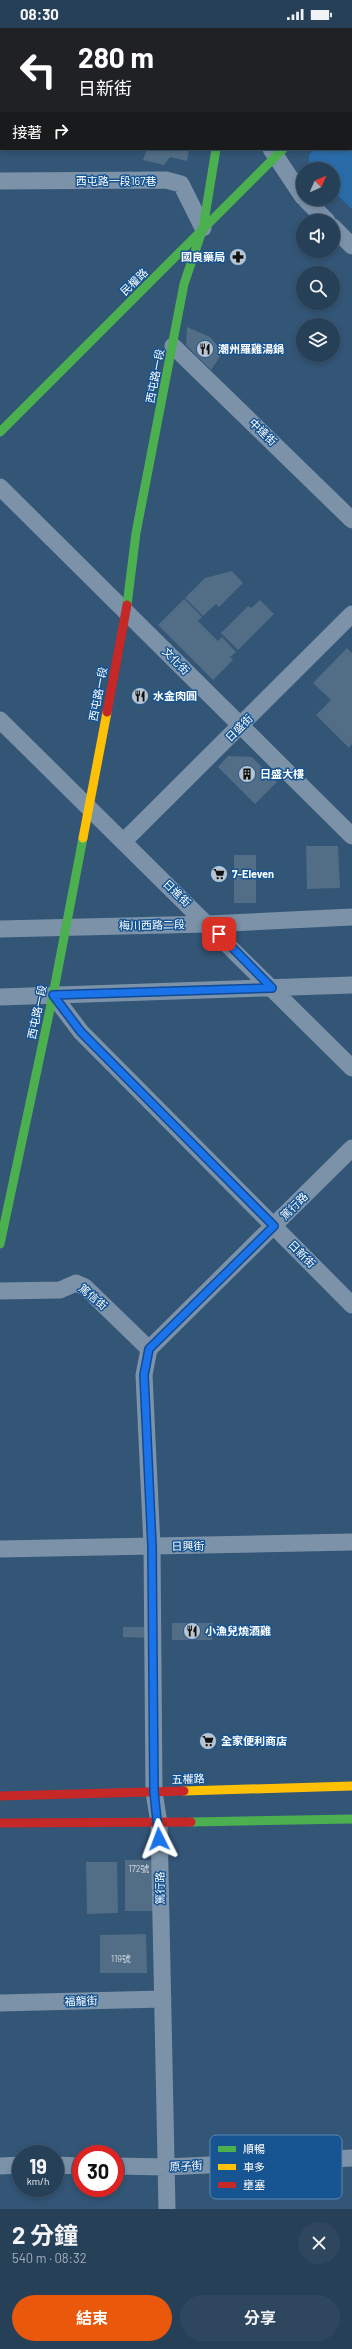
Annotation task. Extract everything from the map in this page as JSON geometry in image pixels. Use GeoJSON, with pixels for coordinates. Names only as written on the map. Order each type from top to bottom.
{"type":"FeatureCollection","features":[{"type":"Feature","properties":{"kind":"street","name":"西屯路一段"},"geometry":{"type":"LineString","coordinates":[[0,1244],[53,995],[126,612],[136,533],[184,284],[203,228],[216,150]]}},
{"type":"Feature","properties":{"kind":"street","name":"民權路"},"geometry":{"type":"LineString","coordinates":[[0,432],[203,228],[277,151]]}},
{"type":"Feature","properties":{"kind":"street"},"geometry":{"type":"LineString","coordinates":[[277,151],[296,184]]}},
{"type":"Feature","properties":{"kind":"street","name":"西屯路一段167巷"},"geometry":{"type":"LineString","coordinates":[[0,181],[166,180],[181,184],[203,228]]}},
{"type":"Feature","properties":{"kind":"street"},"geometry":{"type":"LineString","coordinates":[[312,206],[320,214]]}},
{"type":"Feature","properties":{"kind":"street"},"geometry":{"type":"LineString","coordinates":[[340,234],[352,246]]}},
{"type":"Feature","properties":{"kind":"street","name":"中達街"},"geometry":{"type":"LineString","coordinates":[[173,346],[352,520]]}},
{"type":"Feature","properties":{"kind":"street","name":"文化街"},"geometry":{"type":"LineString","coordinates":[[0,487],[352,836]]}},
{"type":"Feature","properties":{"kind":"street","name":"日盛街"},"geometry":{"type":"LineString","coordinates":[[124,841],[242,726],[352,614]]}},
{"type":"Feature","properties":{"kind":"street","name":"日進街"},"geometry":{"type":"LineString","coordinates":[[0,720],[352,1068]]}},
{"type":"Feature","properties":{"kind":"street","name":"梅川西路二段"},"geometry":{"type":"LineString","coordinates":[[0,929],[66,926],[208,924],[352,917]]}},
{"type":"Feature","properties":{"kind":"street"},"geometry":{"type":"LineString","coordinates":[[0,997],[352,985]]}},
{"type":"Feature","properties":{"kind":"street","name":"日新街"},"geometry":{"type":"LineString","coordinates":[[53,995],[81,1032],[352,1305]]}},
{"type":"Feature","properties":{"kind":"street","name":"篤行路"},"geometry":{"type":"LineString","coordinates":[[167,2209],[159,1823],[154,1792],[152,1546],[144,1375],[149,1349],[352,1148]]}},
{"type":"Feature","properties":{"kind":"street","name":"篤信街"},"geometry":{"type":"LineString","coordinates":[[0,1291],[60,1290],[76,1283],[85,1287],[149,1349]]}},
{"type":"Feature","properties":{"kind":"street","name":"日興街"},"geometry":{"type":"LineString","coordinates":[[0,1548],[352,1542]]}},
{"type":"Feature","properties":{"kind":"street","name":"五權路"},"geometry":{"type":"LineString","coordinates":[[0,1796],[352,1786]]}},
{"type":"Feature","properties":{"kind":"street"},"geometry":{"type":"LineString","coordinates":[[0,1823],[159,1823],[352,1819]]}},
{"type":"Feature","properties":{"kind":"street","name":"福龍街"},"geometry":{"type":"LineString","coordinates":[[0,2003],[163,1999]]}},
{"type":"Feature","properties":{"kind":"street","name":"原子街"},"geometry":{"type":"LineString","coordinates":[[342,2159],[352,2158]]}},
{"type":"Feature","properties":{"kind":"street"},"geometry":{"type":"LineString","coordinates":[[0,2166],[12,2165]]}},
{"type":"Feature","properties":{"kind":"street","name":"原子街"},"geometry":{"type":"LineString","coordinates":[[124,2166],[166,2168],[210,2166]]}},
{"type":"Feature","properties":{"kind":"shaded area"},"geometry":{"type":"Polygon","coordinates":[[[314,150],[352,150],[352,209],[340,198],[340,162],[308,162],[309,155],[314,150]]]}},
{"type":"Feature","properties":{"kind":"building"},"geometry":{"type":"Polygon","coordinates":[[[147,150],[189,150],[187,161],[170,157],[164,165],[143,160],[147,150]]]}},
{"type":"Feature","properties":{"kind":"building","name":"潮州羅雞湯鍋"},"geometry":{"type":"Polygon","coordinates":[[[187,327],[210,337],[223,352],[211,370],[186,345],[187,327]]]}},
{"type":"Feature","properties":{"kind":"building"},"geometry":{"type":"Polygon","coordinates":[[[232,571],[243,583],[219,607],[216,604],[203,616],[185,598],[205,578],[232,571]]]}},
{"type":"Feature","properties":{"kind":"building"},"geometry":{"type":"Polygon","coordinates":[[[184,599],[202,617],[198,621],[218,641],[222,637],[236,652],[230,657],[233,660],[213,680],[158,625],[184,599]]]}},
{"type":"Feature","properties":{"kind":"building"},"geometry":{"type":"Polygon","coordinates":[[[260,600],[274,614],[238,650],[221,633],[248,606],[251,608],[260,600]]]}},
{"type":"Feature","properties":{"kind":"building"},"geometry":{"type":"Polygon","coordinates":[[[347,648],[352,653],[352,744],[349,748],[316,715],[331,700],[313,683],[347,648]]]}},
{"type":"Feature","properties":{"kind":"building","name":"日盛大樓"},"geometry":{"type":"Polygon","coordinates":[[[228,756],[252,757],[277,782],[255,804],[218,767],[228,756]]]}},
{"type":"Feature","properties":{"kind":"building"},"geometry":{"type":"Polygon","coordinates":[[[306,846],[338,846],[340,888],[307,889],[306,846]]]}},
{"type":"Feature","properties":{"kind":"building"},"geometry":{"type":"Polygon","coordinates":[[[234,855],[256,855],[256,903],[234,903],[234,855]]]}},
{"type":"Feature","properties":{"kind":"building","name":"小漁兒燒酒雞"},"geometry":{"type":"Polygon","coordinates":[[[172,1623],[213,1623],[212,1640],[172,1640],[172,1623]]]}},
{"type":"Feature","properties":{"kind":"building"},"geometry":{"type":"Polygon","coordinates":[[[123,1627],[148,1627],[148,1638],[123,1637],[123,1627]]]}},
{"type":"Feature","properties":{"kind":"building"},"geometry":{"type":"Polygon","coordinates":[[[125,1860],[157,1860],[156,1911],[125,1911],[125,1860]]]}},
{"type":"Feature","properties":{"kind":"building"},"geometry":{"type":"Polygon","coordinates":[[[86,1862],[117,1862],[118,1913],[87,1914],[86,1862]]]}},
{"type":"Feature","properties":{"kind":"building"},"geometry":{"type":"Polygon","coordinates":[[[146,1934],[147,1973],[100,1973],[100,1935],[146,1934]]]}},
{"type":"Feature","properties":{"kind":"traffic: fast"},"geometry":{"type":"LineString","coordinates":[[127,605],[136,533],[184,284],[203,228],[216,150]]}},
{"type":"Feature","properties":{"kind":"traffic: fast"},"geometry":{"type":"LineString","coordinates":[[0,432],[282,150]]}},
{"type":"Feature","properties":{"kind":"traffic: fast"},"geometry":{"type":"LineString","coordinates":[[0,1244],[53,995],[83,838]]}},
{"type":"Feature","properties":{"kind":"traffic: fast"},"geometry":{"type":"LineString","coordinates":[[191,1822],[352,1819]]}},
{"type":"Feature","properties":{"kind":"traffic: slow"},"geometry":{"type":"LineString","coordinates":[[83,838],[107,712]]}},
{"type":"Feature","properties":{"kind":"traffic: slow"},"geometry":{"type":"LineString","coordinates":[[184,1791],[352,1786]]}},
{"type":"Feature","properties":{"kind":"traffic: jam"},"geometry":{"type":"LineString","coordinates":[[107,712],[127,605]]}},
{"type":"Feature","properties":{"kind":"traffic: jam"},"geometry":{"type":"LineString","coordinates":[[0,1796],[184,1791]]}},
{"type":"Feature","properties":{"kind":"traffic: jam"},"geometry":{"type":"LineString","coordinates":[[0,1823],[191,1822]]}},
{"type":"Feature","properties":{"kind":"place","name":"國良藥局"},"geometry":{"type":"Point","coordinates":[238,257]}},
{"type":"Feature","properties":{"kind":"place","name":"潮州羅雞湯鍋"},"geometry":{"type":"Point","coordinates":[205,349]}},
{"type":"Feature","properties":{"kind":"place","name":"水金肉圓"},"geometry":{"type":"Point","coordinates":[140,696]}},
{"type":"Feature","properties":{"kind":"place","name":"日盛大樓"},"geometry":{"type":"Point","coordinates":[247,774]}},
{"type":"Feature","properties":{"kind":"place","name":"7-Eleven"},"geometry":{"type":"Point","coordinates":[219,874]}},
{"type":"Feature","properties":{"kind":"place","name":"小漁兒燒酒雞"},"geometry":{"type":"Point","coordinates":[192,1631]}},
{"type":"Feature","properties":{"kind":"place","name":"全家便利商店"},"geometry":{"type":"Point","coordinates":[208,1741]}},
{"type":"Feature","properties":{"kind":"route"},"geometry":{"type":"LineString","coordinates":[[159,1839],[159,1823],[154,1792],[152,1546],[144,1375],[149,1349],[274,1226],[81,1032],[53,995],[272,988],[219,934]]}}]}
